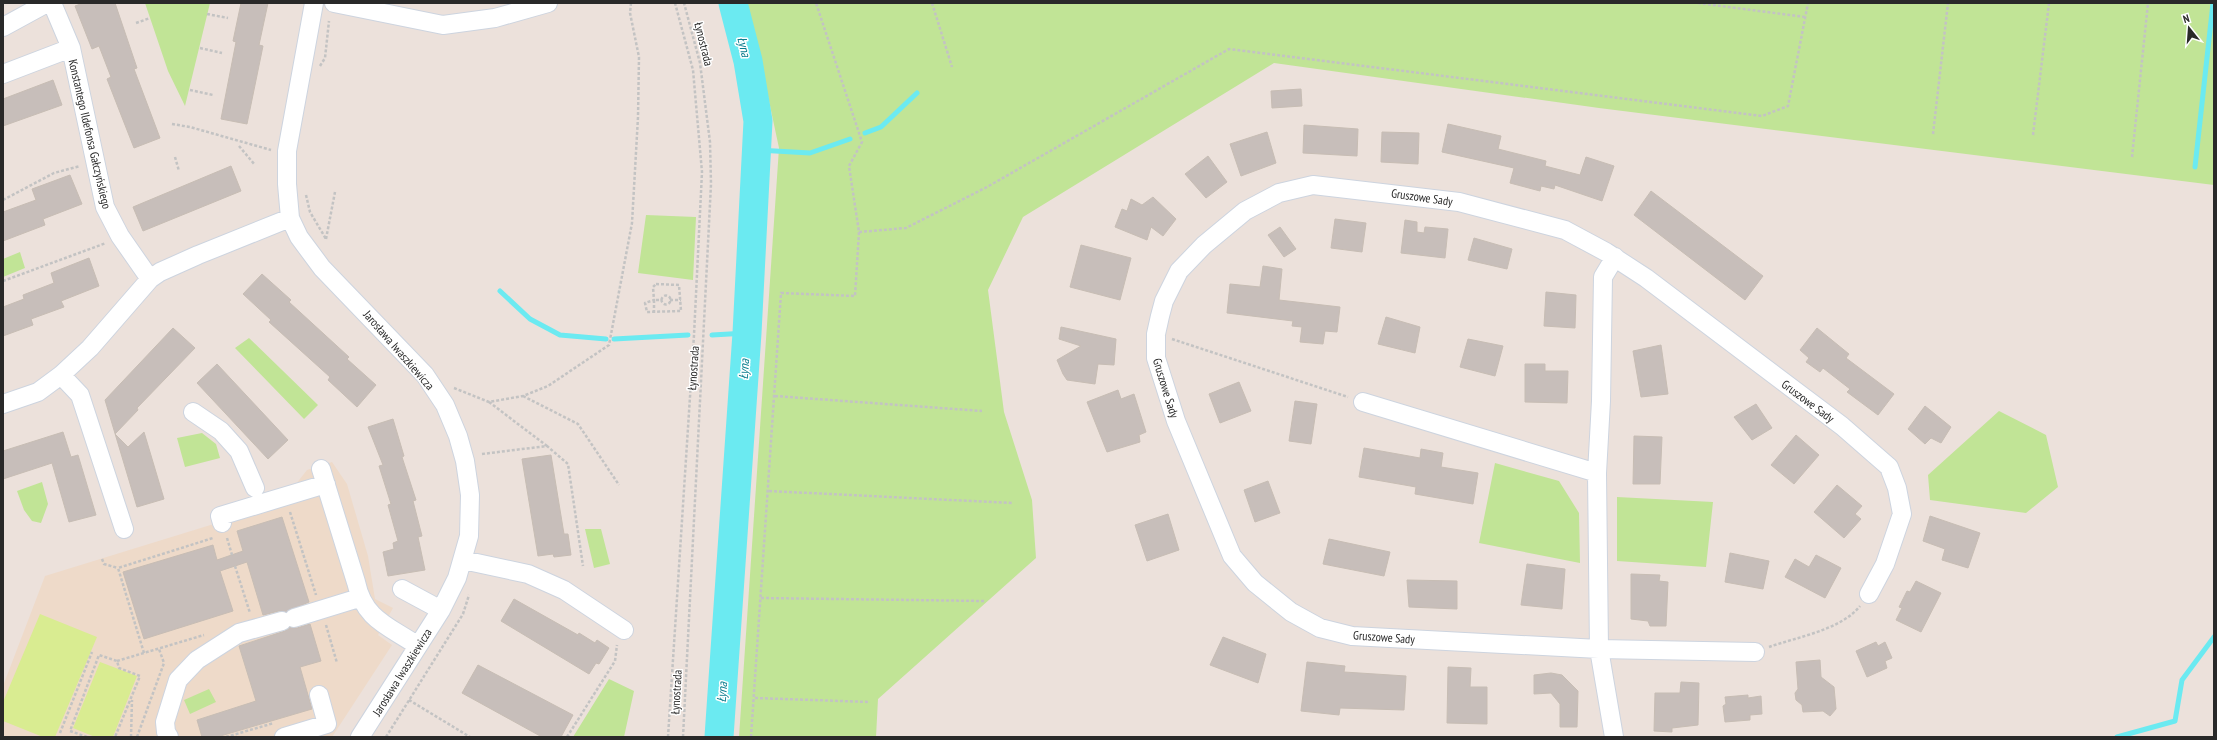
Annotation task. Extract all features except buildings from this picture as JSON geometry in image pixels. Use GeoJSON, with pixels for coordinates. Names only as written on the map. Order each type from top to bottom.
{"type":"FeatureCollection","features":[{"type":"Feature","properties":{"kind":"street"},"geometry":{"type":"LineString","coordinates":[[3,27],[47,3]]}},
{"type":"Feature","properties":{"kind":"street","name":"Konstantego Ildefonsa Gałczyńskiego"},"geometry":{"type":"LineString","coordinates":[[52,3],[70,48],[105,207],[120,236],[150,280]]}},
{"type":"Feature","properties":{"kind":"street","name":"Jarosława Iwaszkiewicza"},"geometry":{"type":"LineString","coordinates":[[314,3],[287,151],[287,184],[290,218],[299,238],[322,268],[425,375],[445,405],[460,442],[465,461],[470,509],[469,536],[457,578],[441,610],[360,737]]}},
{"type":"Feature","properties":{"kind":"street"},"geometry":{"type":"LineString","coordinates":[[334,3],[443,25],[495,18],[548,3]]}},
{"type":"Feature","properties":{"kind":"street","name":"Konstantego Ildefonsa Gałczyńskiego"},"geometry":{"type":"LineString","coordinates":[[3,74],[70,48]]}},
{"type":"Feature","properties":{"kind":"street","name":"Gruszowe Sady"},"geometry":{"type":"LineString","coordinates":[[1755,652],[1599,649],[1352,636],[1320,628],[1291,612],[1255,583],[1232,556],[1162,384],[1156,358],[1156,334],[1164,301],[1179,271],[1204,246],[1245,210],[1279,193],[1313,185],[1459,202],[1565,230],[1615,257],[1842,426],[1889,467],[1897,488],[1902,514],[1885,564],[1868,594]]}},
{"type":"Feature","properties":{"kind":"street"},"geometry":{"type":"LineString","coordinates":[[3,404],[38,392],[61,375],[90,348],[150,280],[160,272],[290,218]]}},
{"type":"Feature","properties":{"kind":"street"},"geometry":{"type":"LineString","coordinates":[[1614,737],[1599,649],[1597,472],[1601,401],[1603,277],[1615,257]]}},
{"type":"Feature","properties":{"kind":"street"},"geometry":{"type":"LineString","coordinates":[[61,375],[80,395],[124,529]]}},
{"type":"Feature","properties":{"kind":"street"},"geometry":{"type":"LineString","coordinates":[[1363,402],[1597,472]]}},
{"type":"Feature","properties":{"kind":"street"},"geometry":{"type":"LineString","coordinates":[[193,412],[221,431],[239,451],[255,488]]}},
{"type":"Feature","properties":{"kind":"street"},"geometry":{"type":"LineString","coordinates":[[219,530],[220,516],[323,476],[359,598],[380,624],[418,646]]}},
{"type":"Feature","properties":{"kind":"street"},"geometry":{"type":"LineString","coordinates":[[463,560],[528,574],[564,590],[621,635]]}},
{"type":"Feature","properties":{"kind":"street"},"geometry":{"type":"LineString","coordinates":[[402,590],[441,610]]}},
{"type":"Feature","properties":{"kind":"street"},"geometry":{"type":"LineString","coordinates":[[169,737],[166,732],[165,722],[178,680],[197,660],[239,632],[359,598]]}},
{"type":"Feature","properties":{"kind":"street"},"geometry":{"type":"LineString","coordinates":[[284,737],[327,724],[319,695]]}},
{"type":"Feature","properties":{"kind":"path"},"geometry":{"type":"LineString","coordinates":[[489,402],[523,396],[548,386],[609,345],[632,224],[638,117],[639,57],[630,13],[631,3]]}},
{"type":"Feature","properties":{"kind":"path"},"geometry":{"type":"LineString","coordinates":[[668,737],[694,335],[702,172],[693,70],[675,3]]}},
{"type":"Feature","properties":{"kind":"path","name":"Łynostrada"},"geometry":{"type":"LineString","coordinates":[[683,737],[712,184],[710,142],[700,63],[684,3]]}},
{"type":"Feature","properties":{"kind":"path"},"geometry":{"type":"LineString","coordinates":[[751,737],[769,491],[781,293],[855,296],[858,232],[850,166],[862,142],[816,3]]}},
{"type":"Feature","properties":{"kind":"path"},"geometry":{"type":"LineString","coordinates":[[932,3],[952,66]]}},
{"type":"Feature","properties":{"kind":"path"},"geometry":{"type":"LineString","coordinates":[[1698,3],[1805,17]]}},
{"type":"Feature","properties":{"kind":"path"},"geometry":{"type":"LineString","coordinates":[[858,232],[906,228],[987,186],[1229,49],[1762,116],[1788,106],[1808,3]]}},
{"type":"Feature","properties":{"kind":"path"},"geometry":{"type":"LineString","coordinates":[[1933,134],[1948,3]]}},
{"type":"Feature","properties":{"kind":"path"},"geometry":{"type":"LineString","coordinates":[[2033,135],[2049,3]]}},
{"type":"Feature","properties":{"kind":"path"},"geometry":{"type":"LineString","coordinates":[[2132,157],[2148,3]]}},
{"type":"Feature","properties":{"kind":"path"},"geometry":{"type":"LineString","coordinates":[[207,14],[228,18]]}},
{"type":"Feature","properties":{"kind":"path"},"geometry":{"type":"LineString","coordinates":[[136,23],[150,18]]}},
{"type":"Feature","properties":{"kind":"path"},"geometry":{"type":"LineString","coordinates":[[317,70],[325,58],[328,34]]}},
{"type":"Feature","properties":{"kind":"path"},"geometry":{"type":"LineString","coordinates":[[200,48],[222,53]]}},
{"type":"Feature","properties":{"kind":"path"},"geometry":{"type":"LineString","coordinates":[[190,90],[213,95]]}},
{"type":"Feature","properties":{"kind":"path"},"geometry":{"type":"LineString","coordinates":[[172,124],[190,127],[271,150]]}},
{"type":"Feature","properties":{"kind":"path"},"geometry":{"type":"LineString","coordinates":[[240,146],[255,165]]}},
{"type":"Feature","properties":{"kind":"path"},"geometry":{"type":"LineString","coordinates":[[174,157],[179,171]]}},
{"type":"Feature","properties":{"kind":"path"},"geometry":{"type":"LineString","coordinates":[[3,200],[54,173],[80,166]]}},
{"type":"Feature","properties":{"kind":"path"},"geometry":{"type":"LineString","coordinates":[[306,192],[310,212],[326,239],[335,192]]}},
{"type":"Feature","properties":{"kind":"path"},"geometry":{"type":"LineString","coordinates":[[3,281],[111,241]]}},
{"type":"Feature","properties":{"kind":"path"},"geometry":{"type":"LineString","coordinates":[[654,312],[654,300],[654,286],[678,284],[681,287],[681,300],[681,311],[666,312],[654,312],[647,312],[645,303],[654,300],[662,300],[665,296],[670,300],[681,300]]}},
{"type":"Feature","properties":{"kind":"path"},"geometry":{"type":"LineString","coordinates":[[662,300],[666,304]]}},
{"type":"Feature","properties":{"kind":"path"},"geometry":{"type":"LineString","coordinates":[[666,312],[666,304],[670,300]]}},
{"type":"Feature","properties":{"kind":"path"},"geometry":{"type":"LineString","coordinates":[[1156,334],[1363,402]]}},
{"type":"Feature","properties":{"kind":"path"},"geometry":{"type":"LineString","coordinates":[[454,388],[489,402],[568,464],[583,566]]}},
{"type":"Feature","properties":{"kind":"path"},"geometry":{"type":"LineString","coordinates":[[523,396],[578,424],[619,485]]}},
{"type":"Feature","properties":{"kind":"path"},"geometry":{"type":"LineString","coordinates":[[775,396],[982,411]]}},
{"type":"Feature","properties":{"kind":"path"},"geometry":{"type":"LineString","coordinates":[[482,454],[547,446]]}},
{"type":"Feature","properties":{"kind":"path"},"geometry":{"type":"LineString","coordinates":[[769,491],[1012,503]]}},
{"type":"Feature","properties":{"kind":"path"},"geometry":{"type":"LineString","coordinates":[[290,511],[318,602]]}},
{"type":"Feature","properties":{"kind":"path"},"geometry":{"type":"LineString","coordinates":[[102,559],[104,564],[118,568],[219,530]]}},
{"type":"Feature","properties":{"kind":"path"},"geometry":{"type":"LineString","coordinates":[[235,566],[252,619]]}},
{"type":"Feature","properties":{"kind":"path"},"geometry":{"type":"LineString","coordinates":[[118,568],[144,653]]}},
{"type":"Feature","properties":{"kind":"path"},"geometry":{"type":"LineString","coordinates":[[1755,652],[1827,628],[1853,614],[1868,594]]}},
{"type":"Feature","properties":{"kind":"path"},"geometry":{"type":"LineString","coordinates":[[761,598],[985,601]]}},
{"type":"Feature","properties":{"kind":"path"},"geometry":{"type":"LineString","coordinates":[[324,620],[337,662]]}},
{"type":"Feature","properties":{"kind":"path"},"geometry":{"type":"LineString","coordinates":[[60,733],[92,652],[117,661],[209,633]]}},
{"type":"Feature","properties":{"kind":"path"},"geometry":{"type":"LineString","coordinates":[[567,737],[615,661],[621,635]]}},
{"type":"Feature","properties":{"kind":"path"},"geometry":{"type":"LineString","coordinates":[[137,737],[164,663],[159,649]]}},
{"type":"Feature","properties":{"kind":"path"},"geometry":{"type":"LineString","coordinates":[[87,737],[70,731],[99,655]]}},
{"type":"Feature","properties":{"kind":"path"},"geometry":{"type":"LineString","coordinates":[[115,737],[140,676],[119,668],[117,661]]}},
{"type":"Feature","properties":{"kind":"path"},"geometry":{"type":"LineString","coordinates":[[131,737],[132,696]]}},
{"type":"Feature","properties":{"kind":"path"},"geometry":{"type":"LineString","coordinates":[[755,698],[870,702]]}},
{"type":"Feature","properties":{"kind":"path"},"geometry":{"type":"LineString","coordinates":[[409,700],[470,737]]}},
{"type":"Feature","properties":{"kind":"shaded area"},"geometry":{"type":"Polygon","coordinates":[[[332,462],[347,484],[368,556],[375,599],[393,608],[378,635],[392,645],[332,737],[3,737],[3,686],[45,576],[217,523],[292,489],[307,470],[332,462]]]}},
{"type":"Feature","properties":{"kind":"green space"},"geometry":{"type":"Polygon","coordinates":[[[145,3],[210,3],[185,106],[168,71],[145,3]]]}},
{"type":"Feature","properties":{"kind":"green space"},"geometry":{"type":"Polygon","coordinates":[[[739,3],[2214,3],[2214,185],[1599,108],[1274,63],[1023,217],[988,290],[1004,412],[1032,500],[1036,558],[878,699],[876,737],[739,737],[779,148],[766,87],[739,3]]]}},
{"type":"Feature","properties":{"kind":"green space"},"geometry":{"type":"Polygon","coordinates":[[[646,215],[696,217],[693,280],[638,273],[646,215]]]}},
{"type":"Feature","properties":{"kind":"green space"},"geometry":{"type":"Polygon","coordinates":[[[20,252],[25,268],[3,277],[3,259],[20,252]]]}},
{"type":"Feature","properties":{"kind":"green space"},"geometry":{"type":"Polygon","coordinates":[[[249,338],[318,405],[304,419],[235,348],[249,338]]]}},
{"type":"Feature","properties":{"kind":"green space"},"geometry":{"type":"Polygon","coordinates":[[[1999,411],[2046,435],[2058,487],[2026,513],[1930,500],[1928,475],[1999,411]]]}},
{"type":"Feature","properties":{"kind":"green space"},"geometry":{"type":"Polygon","coordinates":[[[202,433],[216,444],[220,458],[185,467],[177,438],[202,433]]]}},
{"type":"Feature","properties":{"kind":"green space"},"geometry":{"type":"Polygon","coordinates":[[[1495,463],[1559,481],[1579,513],[1580,563],[1479,543],[1495,463]]]}},
{"type":"Feature","properties":{"kind":"green space"},"geometry":{"type":"Polygon","coordinates":[[[42,482],[48,504],[41,523],[32,521],[24,510],[17,491],[42,482]]]}},
{"type":"Feature","properties":{"kind":"green space"},"geometry":{"type":"Polygon","coordinates":[[[1617,497],[1713,502],[1706,567],[1617,561],[1617,497]]]}},
{"type":"Feature","properties":{"kind":"green space"},"geometry":{"type":"Polygon","coordinates":[[[585,529],[601,529],[610,564],[594,568],[585,529]]]}},
{"type":"Feature","properties":{"kind":"green space"},"geometry":{"type":"Polygon","coordinates":[[[40,614],[97,637],[55,737],[43,737],[3,721],[3,702],[40,614]]]}},
{"type":"Feature","properties":{"kind":"green space"},"geometry":{"type":"Polygon","coordinates":[[[100,662],[137,676],[113,737],[95,737],[73,728],[100,662]]]}},
{"type":"Feature","properties":{"kind":"green space"},"geometry":{"type":"Polygon","coordinates":[[[609,679],[634,691],[624,737],[573,737],[609,679]]]}},
{"type":"Feature","properties":{"kind":"green space"},"geometry":{"type":"Polygon","coordinates":[[[209,689],[216,702],[190,714],[184,700],[209,689]]]}},
{"type":"Feature","properties":{"kind":"waterway","name":"Łyna"},"geometry":{"type":"LineString","coordinates":[[719,737],[747,333],[758,121],[748,61],[733,3]]}},
{"type":"Feature","properties":{"kind":"waterway"},"geometry":{"type":"LineString","coordinates":[[2195,167],[2213,3]]}},
{"type":"Feature","properties":{"kind":"waterway"},"geometry":{"type":"LineString","coordinates":[[865,133],[881,127],[917,93]]}},
{"type":"Feature","properties":{"kind":"waterway"},"geometry":{"type":"LineString","coordinates":[[757,150],[810,153],[850,139]]}},
{"type":"Feature","properties":{"kind":"waterway"},"geometry":{"type":"LineString","coordinates":[[500,291],[530,319],[560,335],[606,339]]}},
{"type":"Feature","properties":{"kind":"waterway"},"geometry":{"type":"LineString","coordinates":[[712,335],[747,333]]}},
{"type":"Feature","properties":{"kind":"waterway"},"geometry":{"type":"LineString","coordinates":[[614,339],[688,335]]}},
{"type":"Feature","properties":{"kind":"waterway"},"geometry":{"type":"LineString","coordinates":[[2117,737],[2175,721],[2182,680],[2214,637]]}}]}
